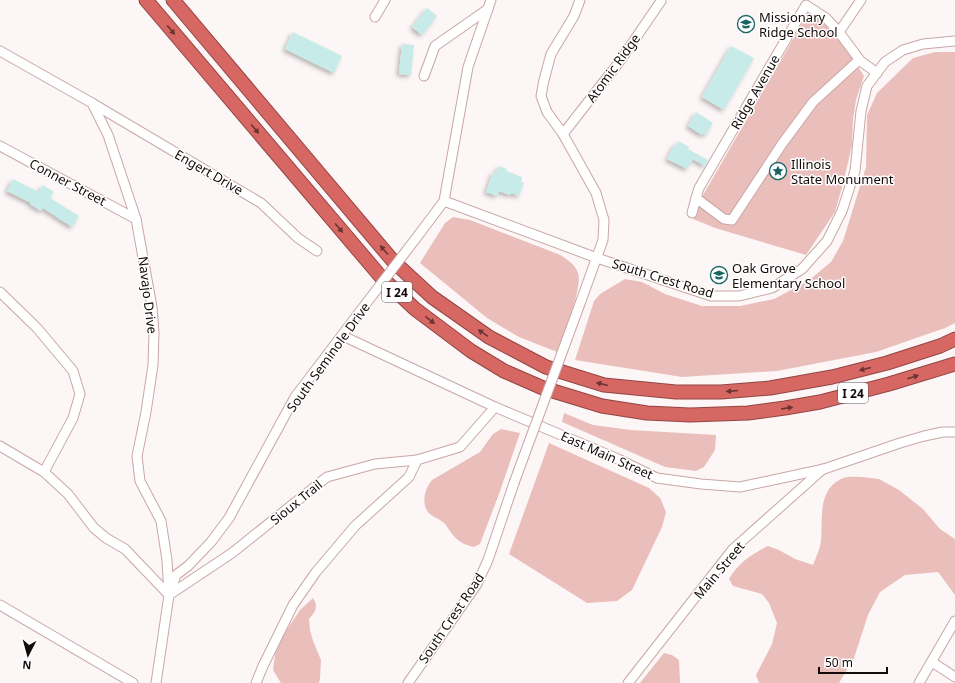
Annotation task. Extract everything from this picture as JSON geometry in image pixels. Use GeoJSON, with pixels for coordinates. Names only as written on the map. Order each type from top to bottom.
{"type":"FeatureCollection","features":[{"type":"Feature","properties":{"kind":"highway","name":"I 24"},"geometry":{"type":"LineString","coordinates":[[146,0],[381,277],[415,309],[471,351],[504,371],[543,388],[602,406],[654,413],[690,415],[748,413],[820,402],[889,384],[955,364]]}},
{"type":"Feature","properties":{"kind":"highway","name":"I 24"},"geometry":{"type":"LineString","coordinates":[[173,0],[393,261],[432,297],[488,337],[546,367],[604,385],[676,392],[721,392],[770,388],[832,377],[887,364],[940,346],[955,339]]}},
{"type":"Feature","properties":{"kind":"street"},"geometry":{"type":"LineString","coordinates":[[375,17],[385,0]]}},
{"type":"Feature","properties":{"kind":"street","name":"South Seminole Drive"},"geometry":{"type":"LineString","coordinates":[[156,683],[169,595],[176,574],[188,566],[202,552],[229,518],[295,397],[343,336],[444,201],[468,67],[491,0]]}},
{"type":"Feature","properties":{"kind":"street"},"geometry":{"type":"LineString","coordinates":[[580,0],[574,16],[551,54],[541,96],[547,112],[563,134],[596,193],[604,220],[603,240],[597,258]]}},
{"type":"Feature","properties":{"kind":"street"},"geometry":{"type":"LineString","coordinates":[[839,32],[861,0]]}},
{"type":"Feature","properties":{"kind":"street","name":"Atomic Ridge"},"geometry":{"type":"LineString","coordinates":[[563,134],[620,60],[661,1]]}},
{"type":"Feature","properties":{"kind":"street","name":"Ridge Avenue"},"geometry":{"type":"LineString","coordinates":[[692,213],[699,188],[806,5],[826,18],[839,32],[859,60],[877,73]]}},
{"type":"Feature","properties":{"kind":"street"},"geometry":{"type":"LineString","coordinates":[[424,76],[435,46],[488,9]]}},
{"type":"Feature","properties":{"kind":"street","name":"South Crest Road"},"geometry":{"type":"LineString","coordinates":[[444,201],[597,258],[711,296],[739,296],[772,288],[802,269],[827,241],[842,211],[855,172],[861,111],[867,86],[885,62],[903,50],[923,44],[955,40]]}},
{"type":"Feature","properties":{"kind":"street"},"geometry":{"type":"LineString","coordinates":[[0,51],[92,104]]}},
{"type":"Feature","properties":{"kind":"street"},"geometry":{"type":"LineString","coordinates":[[696,198],[724,219],[732,220],[782,144],[813,102],[859,60]]}},
{"type":"Feature","properties":{"kind":"street","name":"Navajo Drive"},"geometry":{"type":"LineString","coordinates":[[92,104],[108,135],[136,219],[152,307],[154,334],[153,365],[146,412],[137,456],[140,481],[161,521],[167,560],[169,595]]}},
{"type":"Feature","properties":{"kind":"street","name":"Engert Drive"},"geometry":{"type":"LineString","coordinates":[[92,104],[261,203],[298,238],[317,251]]}},
{"type":"Feature","properties":{"kind":"street","name":"Conner Street"},"geometry":{"type":"LineString","coordinates":[[0,146],[136,219]]}},
{"type":"Feature","properties":{"kind":"street","name":"South Crest Road"},"geometry":{"type":"LineString","coordinates":[[408,683],[477,584],[488,560],[514,483],[597,258]]}},
{"type":"Feature","properties":{"kind":"street"},"geometry":{"type":"LineString","coordinates":[[0,292],[37,328],[73,371],[80,394],[73,418],[44,472]]}},
{"type":"Feature","properties":{"kind":"street","name":"East Main Street"},"geometry":{"type":"LineString","coordinates":[[343,336],[495,407],[590,447],[657,478],[701,484],[740,487],[824,468],[906,441],[943,432],[955,432]]}},
{"type":"Feature","properties":{"kind":"street","name":"Sioux Trail"},"geometry":{"type":"LineString","coordinates":[[169,595],[232,553],[327,477],[375,464],[417,460],[460,447],[495,407]]}},
{"type":"Feature","properties":{"kind":"street"},"geometry":{"type":"LineString","coordinates":[[0,446],[44,472],[68,494],[94,528],[106,538],[125,549],[169,595]]}},
{"type":"Feature","properties":{"kind":"street"},"geometry":{"type":"LineString","coordinates":[[256,683],[293,605],[316,572],[356,526],[409,477],[417,460]]}},
{"type":"Feature","properties":{"kind":"street","name":"Main Street"},"geometry":{"type":"LineString","coordinates":[[628,683],[734,549],[824,468]]}},
{"type":"Feature","properties":{"kind":"street"},"geometry":{"type":"LineString","coordinates":[[0,605],[133,683]]}},
{"type":"Feature","properties":{"kind":"street"},"geometry":{"type":"LineString","coordinates":[[919,683],[955,621]]}},
{"type":"Feature","properties":{"kind":"street"},"geometry":{"type":"LineString","coordinates":[[932,662],[955,677]]}},
{"type":"Feature","properties":{"kind":"shaded area"},"geometry":{"type":"Polygon","coordinates":[[[812,12],[835,33],[864,76],[856,100],[853,120],[852,145],[835,212],[806,255],[715,228],[693,219],[699,202],[807,15],[812,12]]]}},
{"type":"Feature","properties":{"kind":"shaded area"},"geometry":{"type":"Polygon","coordinates":[[[935,52],[955,52],[955,323],[945,328],[876,352],[777,371],[682,377],[575,360],[594,301],[600,294],[625,279],[642,282],[665,294],[702,306],[740,306],[774,299],[808,281],[831,262],[843,241],[866,167],[867,115],[877,93],[913,58],[935,52]]]}},
{"type":"Feature","properties":{"kind":"shaded area"},"geometry":{"type":"Polygon","coordinates":[[[453,217],[470,220],[558,254],[567,259],[575,267],[579,280],[578,289],[572,312],[557,352],[519,337],[487,318],[420,263],[445,223],[453,217]]]}},
{"type":"Feature","properties":{"kind":"shaded area"},"geometry":{"type":"Polygon","coordinates":[[[564,413],[593,425],[631,430],[716,435],[715,450],[704,467],[696,471],[665,467],[562,422],[564,413]]]}},
{"type":"Feature","properties":{"kind":"shaded area"},"geometry":{"type":"Polygon","coordinates":[[[501,429],[520,433],[480,544],[474,547],[457,540],[444,523],[428,512],[424,500],[427,487],[432,480],[480,452],[493,434],[501,429]]]}},
{"type":"Feature","properties":{"kind":"shaded area"},"geometry":{"type":"Polygon","coordinates":[[[549,443],[649,488],[660,498],[666,512],[662,527],[632,590],[617,601],[587,603],[509,554],[549,443]]]}},
{"type":"Feature","properties":{"kind":"shaded area"},"geometry":{"type":"Polygon","coordinates":[[[862,477],[879,479],[899,490],[923,509],[940,529],[955,539],[955,595],[938,572],[905,575],[880,592],[868,615],[854,658],[839,683],[759,683],[756,675],[772,644],[777,623],[769,603],[762,594],[733,586],[729,579],[737,568],[746,560],[756,552],[768,546],[795,559],[813,565],[819,550],[823,506],[828,491],[833,484],[843,478],[862,477]]]}},
{"type":"Feature","properties":{"kind":"shaded area"},"geometry":{"type":"Polygon","coordinates":[[[313,598],[316,604],[316,609],[309,619],[313,641],[321,660],[319,683],[281,683],[273,670],[275,655],[280,640],[300,610],[313,598]]]}},
{"type":"Feature","properties":{"kind":"shaded area"},"geometry":{"type":"Polygon","coordinates":[[[664,653],[672,655],[679,660],[680,683],[640,683],[664,653]]]}},
{"type":"Feature","properties":{"kind":"building"},"geometry":{"type":"Polygon","coordinates":[[[427,8],[437,16],[422,35],[412,27],[427,8]]]}},
{"type":"Feature","properties":{"kind":"building"},"geometry":{"type":"Polygon","coordinates":[[[293,32],[342,56],[334,73],[285,49],[293,32]]]}},
{"type":"Feature","properties":{"kind":"building"},"geometry":{"type":"Polygon","coordinates":[[[402,44],[414,45],[411,75],[399,74],[402,44]]]}},
{"type":"Feature","properties":{"kind":"building"},"geometry":{"type":"Polygon","coordinates":[[[731,46],[754,58],[724,110],[702,97],[731,46]]]}},
{"type":"Feature","properties":{"kind":"building"},"geometry":{"type":"Polygon","coordinates":[[[696,112],[713,123],[706,135],[703,133],[702,135],[688,126],[696,112]]]}},
{"type":"Feature","properties":{"kind":"building"},"geometry":{"type":"Polygon","coordinates":[[[679,141],[689,147],[688,149],[708,160],[705,166],[693,159],[687,169],[667,159],[675,144],[677,145],[679,141]]]}},
{"type":"Feature","properties":{"kind":"building"},"geometry":{"type":"Polygon","coordinates":[[[499,166],[507,169],[506,171],[522,177],[521,182],[524,183],[519,196],[511,193],[510,195],[499,191],[497,196],[486,192],[493,172],[496,173],[499,166]]]}},
{"type":"Feature","properties":{"kind":"building"},"geometry":{"type":"Polygon","coordinates":[[[13,179],[39,192],[43,185],[54,192],[50,198],[79,216],[72,227],[43,208],[41,211],[30,204],[31,203],[7,191],[13,179]]]}},
{"type":"Feature","properties":{"kind":"place","name":"Missionary Ridge School"},"geometry":{"type":"Point","coordinates":[746,24]}},
{"type":"Feature","properties":{"kind":"place","name":"Illinois State Monument"},"geometry":{"type":"Point","coordinates":[778,171]}},
{"type":"Feature","properties":{"kind":"place","name":"Oak Grove Elementary School"},"geometry":{"type":"Point","coordinates":[719,275]}}]}
